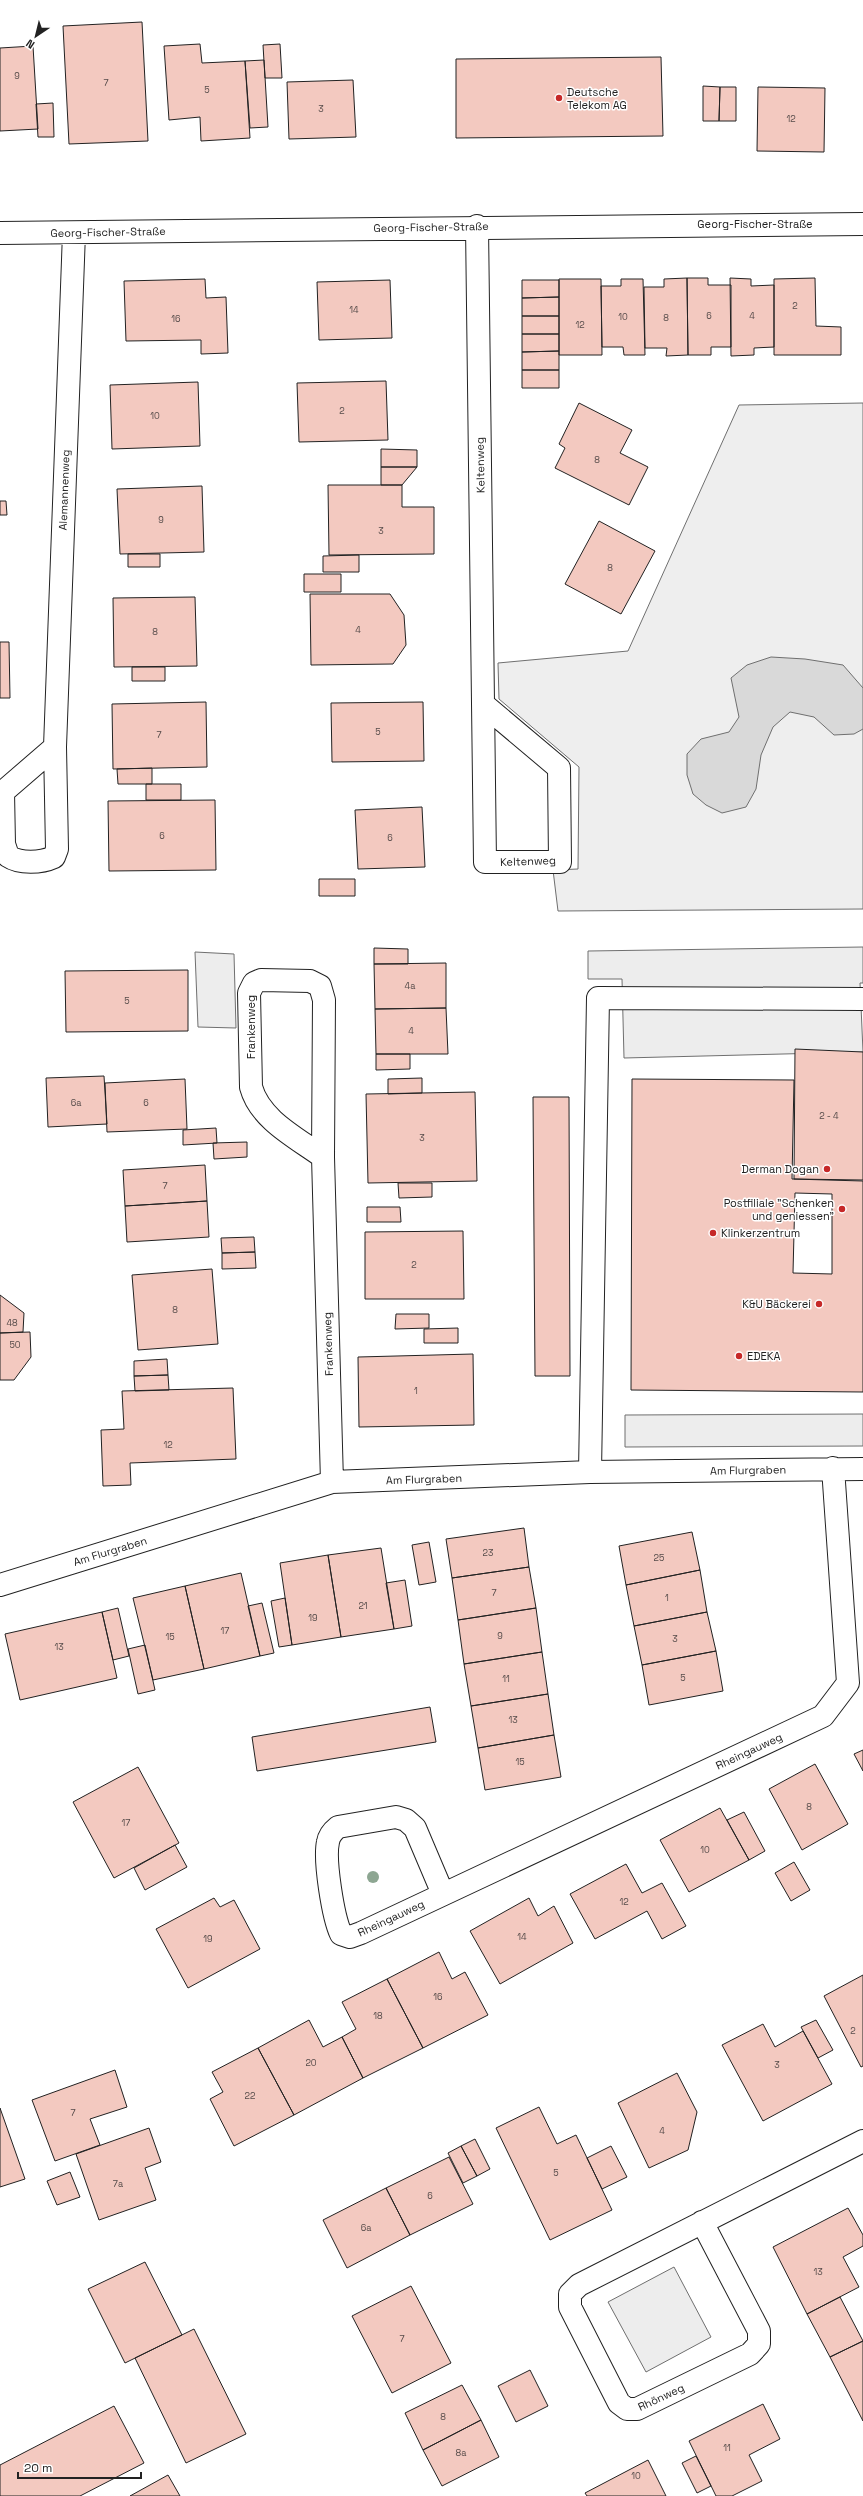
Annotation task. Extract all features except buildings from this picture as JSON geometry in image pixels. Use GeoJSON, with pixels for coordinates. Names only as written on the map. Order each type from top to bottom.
{"type":"FeatureCollection","features":[{"type":"Feature","properties":{"kind":"street","name":"Georg-Fischer-Straße"},"geometry":{"type":"LineString","coordinates":[[0,233],[477,226],[863,224]]}},
{"type":"Feature","properties":{"kind":"street","name":"Keltenweg"},"geometry":{"type":"LineString","coordinates":[[477,226],[483,704],[486,862],[560,862],[559,768],[483,704]]}},
{"type":"Feature","properties":{"kind":"street","name":"Alemannenweg"},"geometry":{"type":"LineString","coordinates":[[55,747],[3,792],[4,844],[8,856],[17,862],[47,861],[54,857],[57,849],[55,747],[74,232]]}},
{"type":"Feature","properties":{"kind":"street","name":"Frankenweg"},"geometry":{"type":"LineString","coordinates":[[323,1157],[263,1112],[254,1101],[250,1087],[249,993],[254,983],[261,980],[310,981],[320,986],[324,1000],[323,1157],[332,1482]]}},
{"type":"Feature","properties":{"kind":"street"},"geometry":{"type":"LineString","coordinates":[[590,1472],[598,998],[863,999]]}},
{"type":"Feature","properties":{"kind":"street","name":"Am Flurgraben"},"geometry":{"type":"LineString","coordinates":[[0,1585],[332,1482],[590,1472],[833,1468],[863,1469]]}},
{"type":"Feature","properties":{"kind":"street","name":"Rheingauweg"},"geometry":{"type":"LineString","coordinates":[[443,1894],[415,1828],[406,1820],[396,1817],[338,1827],[332,1832],[327,1843],[331,1905],[341,1934],[350,1937],[361,1934],[823,1716],[848,1683],[833,1468]]}},
{"type":"Feature","properties":{"kind":"street","name":"Rhönweg"},"geometry":{"type":"LineString","coordinates":[[702,2222],[758,2331],[759,2344],[750,2354],[638,2409],[627,2409],[619,2403],[570,2306],[570,2294],[579,2285],[702,2222],[863,2141]]}},
{"type":"Feature","properties":{"kind":"shaded area"},"geometry":{"type":"Polygon","coordinates":[[[863,403],[863,909],[558,911],[553,870],[578,869],[579,767],[499,699],[498,663],[628,651],[739,405],[863,403]]]}},
{"type":"Feature","properties":{"kind":"shaded area"},"geometry":{"type":"Polygon","coordinates":[[[771,657],[805,659],[843,665],[863,688],[863,729],[854,734],[834,735],[814,717],[790,712],[773,727],[761,755],[756,789],[746,807],[722,813],[706,805],[693,794],[687,775],[687,754],[701,739],[729,732],[739,717],[731,678],[747,665],[771,657]]]}},
{"type":"Feature","properties":{"kind":"shaded area"},"geometry":{"type":"Polygon","coordinates":[[[863,947],[863,983],[860,983],[863,1052],[624,1058],[622,979],[588,979],[588,951],[863,947]]]}},
{"type":"Feature","properties":{"kind":"shaded area"},"geometry":{"type":"Polygon","coordinates":[[[195,952],[234,954],[236,1028],[198,1027],[195,952]]]}},
{"type":"Feature","properties":{"kind":"shaded area"},"geometry":{"type":"Polygon","coordinates":[[[863,1414],[863,1446],[625,1447],[625,1415],[863,1414]]]}},
{"type":"Feature","properties":{"kind":"shaded area"},"geometry":{"type":"Polygon","coordinates":[[[674,2267],[711,2337],[646,2372],[608,2302],[674,2267]]]}},
{"type":"Feature","properties":{"kind":"place","name":"Deutsche Telekom AG"},"geometry":{"type":"Point","coordinates":[559,98]}},
{"type":"Feature","properties":{"kind":"place","name":"Derman Dogan"},"geometry":{"type":"Point","coordinates":[827,1169]}},
{"type":"Feature","properties":{"kind":"place","name":"Postfiliale \"Schenken und geniessen\""},"geometry":{"type":"Point","coordinates":[842,1209]}},
{"type":"Feature","properties":{"kind":"place","name":"Klinkerzentrum"},"geometry":{"type":"Point","coordinates":[713,1233]}},
{"type":"Feature","properties":{"kind":"place","name":"K&U Bäckerei"},"geometry":{"type":"Point","coordinates":[819,1304]}},
{"type":"Feature","properties":{"kind":"place","name":"EDEKA"},"geometry":{"type":"Point","coordinates":[739,1356]}}]}
